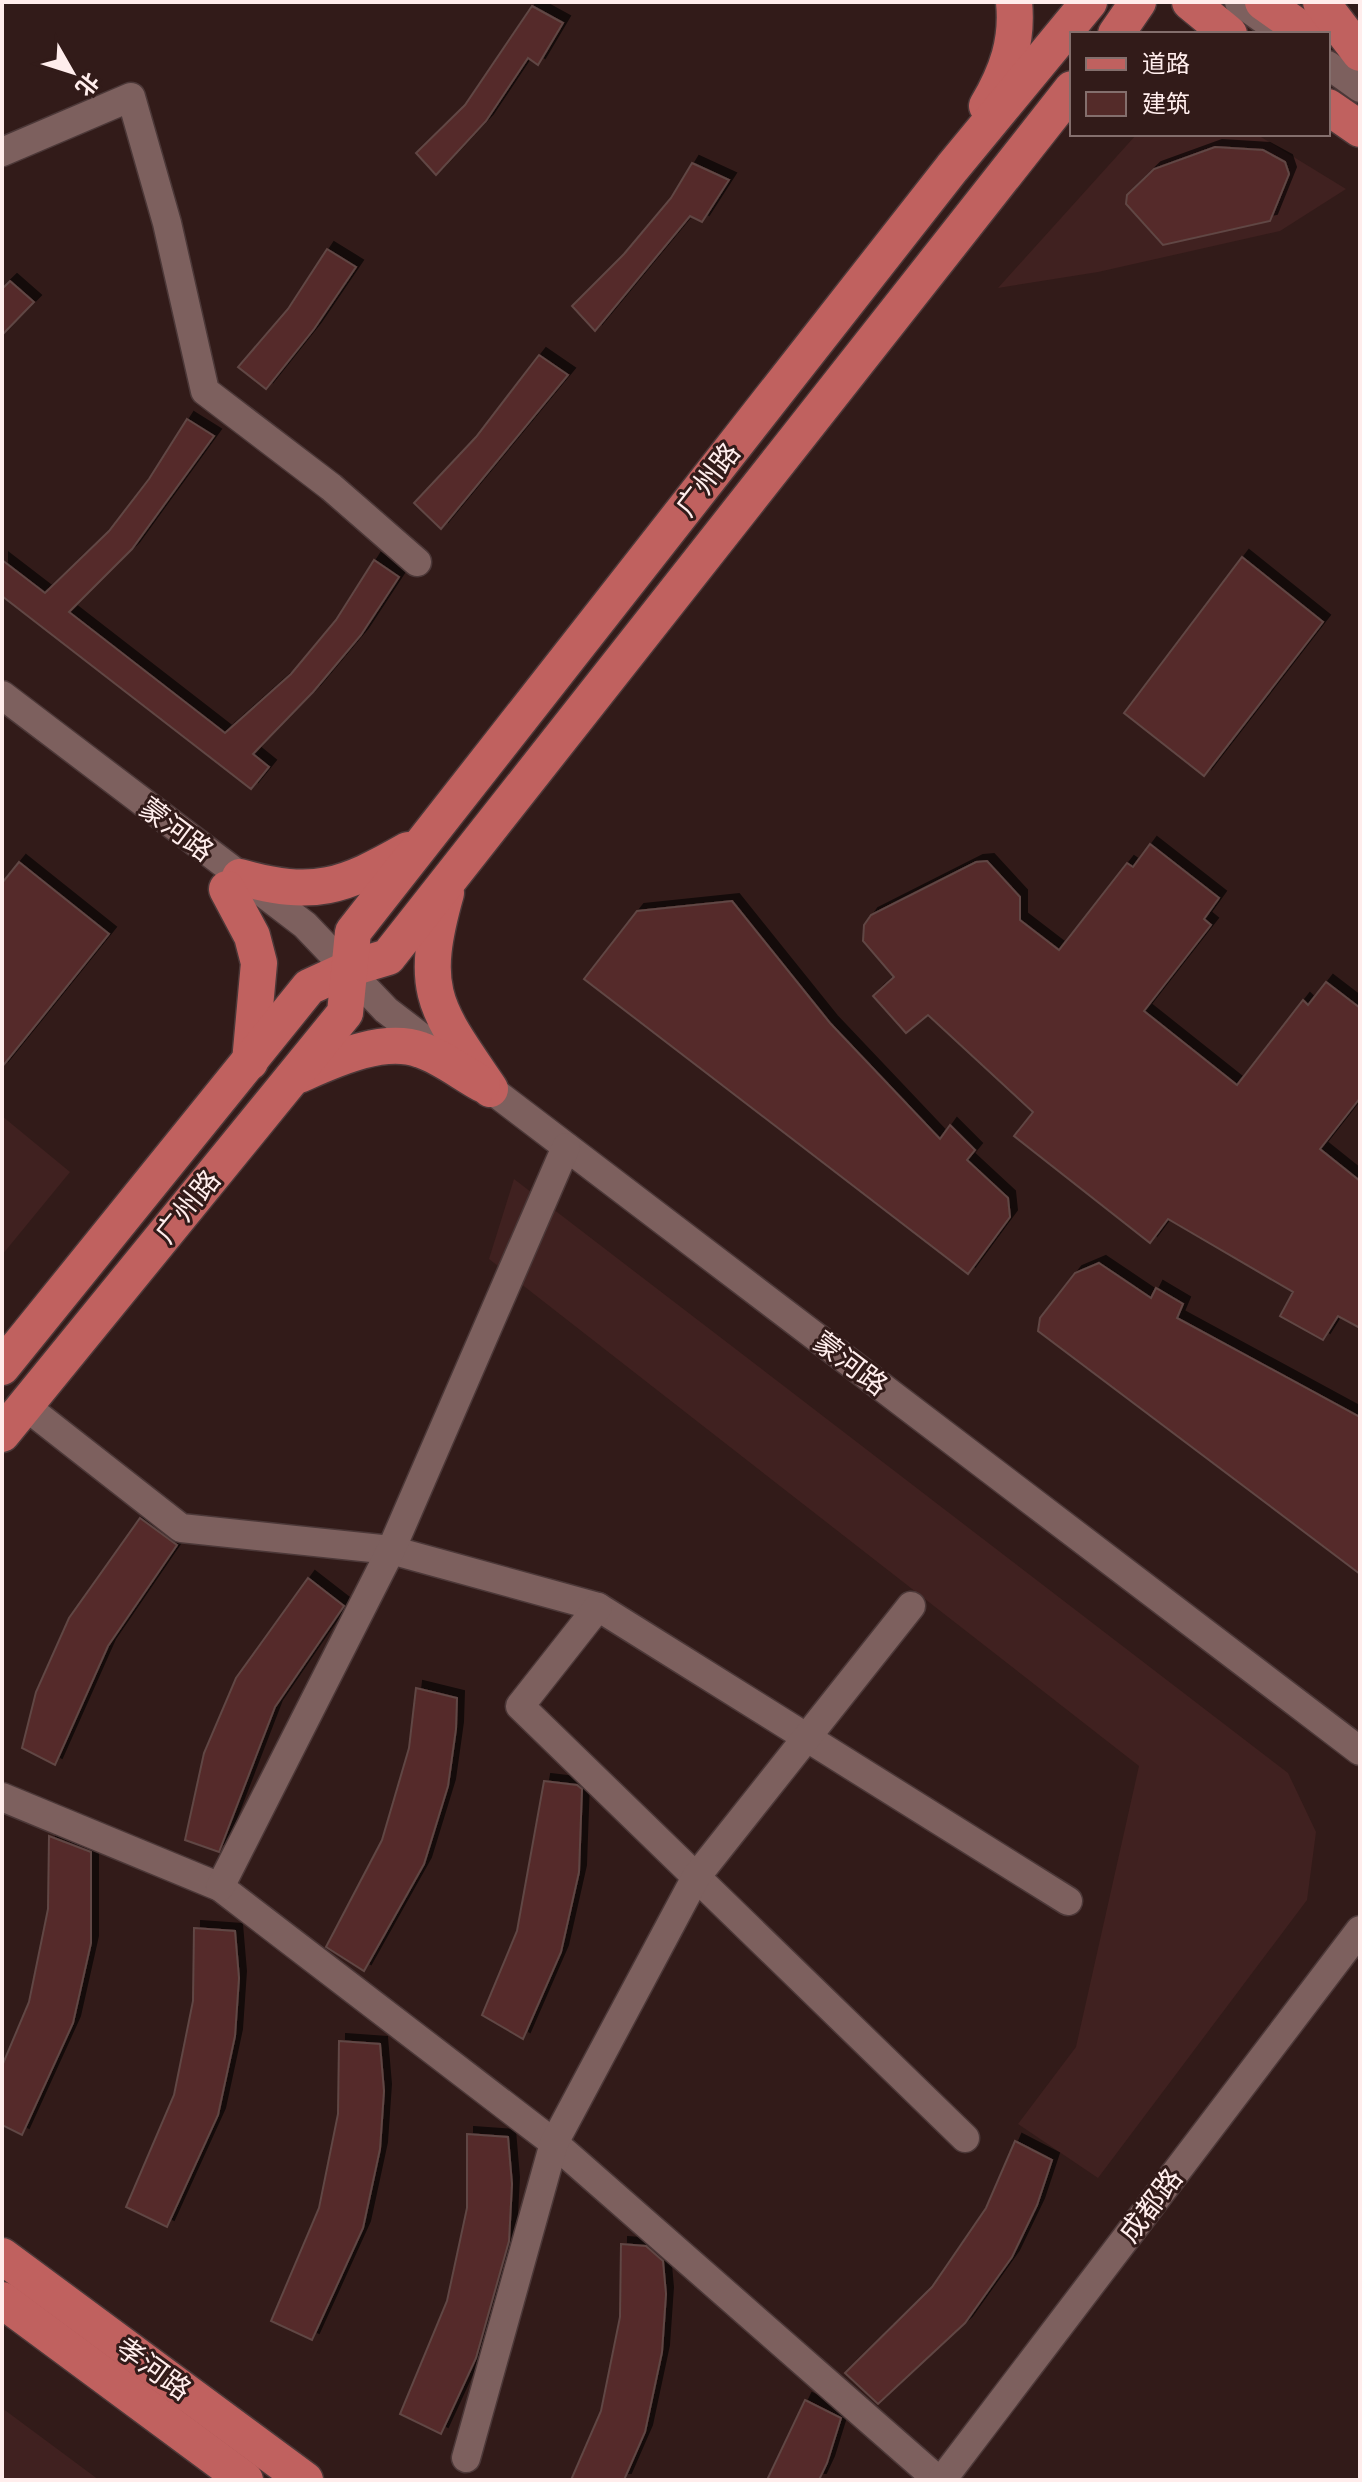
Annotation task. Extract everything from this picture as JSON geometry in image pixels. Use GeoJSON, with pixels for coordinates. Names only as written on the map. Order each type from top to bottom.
{"type":"FeatureCollection","features":[{"type":"Feature","properties":{"kind":"main road"},"geometry":{"type":"LineString","coordinates":[[952,168],[1002,80],[1017,32],[1014,2]]}},
{"type":"Feature","properties":{"kind":"main road","name":"广州路"},"geometry":{"type":"LineString","coordinates":[[2,1434],[345,1013],[353,932],[952,168],[1089,2]]}},
{"type":"Feature","properties":{"kind":"main road"},"geometry":{"type":"LineString","coordinates":[[1117,32],[1138,2]]}},
{"type":"Feature","properties":{"kind":"main road"},"geometry":{"type":"LineString","coordinates":[[1190,2],[1227,32]]}},
{"type":"Feature","properties":{"kind":"main road"},"geometry":{"type":"LineString","coordinates":[[1263,2],[1305,32]]}},
{"type":"Feature","properties":{"kind":"main road"},"geometry":{"type":"LineString","coordinates":[[1321,2],[1360,53]]}},
{"type":"Feature","properties":{"kind":"main road"},"geometry":{"type":"LineString","coordinates":[[1330,49],[1360,71]]}},
{"type":"Feature","properties":{"kind":"main road","name":"广州路"},"geometry":{"type":"LineString","coordinates":[[2,1367],[309,987],[348,969],[388,957],[1070,91]]}},
{"type":"Feature","properties":{"kind":"main road"},"geometry":{"type":"LineString","coordinates":[[1330,108],[1360,129]]}},
{"type":"Feature","properties":{"kind":"main road"},"geometry":{"type":"LineString","coordinates":[[983,199],[1070,124]]}},
{"type":"Feature","properties":{"kind":"main road"},"geometry":{"type":"LineString","coordinates":[[250,1062],[259,963],[233,883],[317,888],[359,878],[423,841]]}},
{"type":"Feature","properties":{"kind":"main road"},"geometry":{"type":"LineString","coordinates":[[450,877],[433,938],[431,974],[442,1019],[490,1089]]}},
{"type":"Feature","properties":{"kind":"main road"},"geometry":{"type":"LineString","coordinates":[[291,1079],[338,1057],[375,1048],[419,1049],[490,1089]]}},
{"type":"Feature","properties":{"kind":"main road","name":"孝河路"},"geometry":{"type":"LineString","coordinates":[[2,2256],[305,2480]]}},
{"type":"Feature","properties":{"kind":"main road","name":"孝河路"},"geometry":{"type":"LineString","coordinates":[[2,2300],[245,2480]]}},
{"type":"Feature","properties":{"kind":"street"},"geometry":{"type":"LineString","coordinates":[[1239,2],[1281,32]]}},
{"type":"Feature","properties":{"kind":"street"},"geometry":{"type":"LineString","coordinates":[[1330,66],[1360,88]]}},
{"type":"Feature","properties":{"kind":"street"},"geometry":{"type":"LineString","coordinates":[[2,152],[131,97],[167,223],[193,350],[205,391],[331,487],[417,562]]}},
{"type":"Feature","properties":{"kind":"street","name":"蒙河路"},"geometry":{"type":"LineString","coordinates":[[2,695],[233,883],[293,940],[348,969],[386,1010],[1360,1751]]}},
{"type":"Feature","properties":{"kind":"street","name":"蒙河路"},"geometry":{"type":"LineString","coordinates":[[2,717],[233,883]]}},
{"type":"Feature","properties":{"kind":"street"},"geometry":{"type":"LineString","coordinates":[[220,1887],[391,1550],[566,1147]]}},
{"type":"Feature","properties":{"kind":"street"},"geometry":{"type":"LineString","coordinates":[[24,1405],[181,1528],[391,1550],[598,1607],[1068,1901]]}},
{"type":"Feature","properties":{"kind":"street"},"geometry":{"type":"LineString","coordinates":[[466,2458],[554,2143],[696,1877],[809,1739],[911,1606]]}},
{"type":"Feature","properties":{"kind":"street"},"geometry":{"type":"LineString","coordinates":[[598,1607],[520,1706],[965,2138]]}},
{"type":"Feature","properties":{"kind":"street"},"geometry":{"type":"LineString","coordinates":[[2,1797],[220,1887],[554,2143],[940,2480]]}},
{"type":"Feature","properties":{"kind":"street","name":"成都路"},"geometry":{"type":"LineString","coordinates":[[940,2480],[1360,1930]]}},
{"type":"Feature","properties":{"kind":"street","name":"成都路"},"geometry":{"type":"LineString","coordinates":[[954,2480],[1360,1955]]}},
{"type":"Feature","properties":{"kind":"shaded area"},"geometry":{"type":"Polygon","coordinates":[[[1135,136],[1259,136],[1346,189],[1280,231],[1098,272],[998,288],[1135,136]]]}},
{"type":"Feature","properties":{"kind":"shaded area"},"geometry":{"type":"Polygon","coordinates":[[[2,1116],[70,1172],[2,1255],[2,1116]]]}},
{"type":"Feature","properties":{"kind":"shaded area"},"geometry":{"type":"Polygon","coordinates":[[[514,1179],[1288,1773],[1316,1832],[1307,1900],[1098,2178],[1018,2124],[1076,2047],[1139,1766],[489,1259],[514,1179]]]}},
{"type":"Feature","properties":{"kind":"shaded area"},"geometry":{"type":"Polygon","coordinates":[[[2,2408],[99,2480],[2,2480],[2,2408]]]}},
{"type":"Feature","properties":{"kind":"building"},"geometry":{"type":"Polygon","coordinates":[[[532,6],[563,23],[538,65],[528,58],[486,121],[436,175],[416,153],[465,105],[532,6]]]}},
{"type":"Feature","properties":{"kind":"building"},"geometry":{"type":"Polygon","coordinates":[[[1215,147],[1263,150],[1285,162],[1289,174],[1270,221],[1163,245],[1126,204],[1127,195],[1154,169],[1215,147]]]}},
{"type":"Feature","properties":{"kind":"building"},"geometry":{"type":"Polygon","coordinates":[[[692,163],[729,180],[702,222],[690,216],[595,331],[572,306],[624,254],[671,198],[692,163]]]}},
{"type":"Feature","properties":{"kind":"building"},"geometry":{"type":"Polygon","coordinates":[[[327,249],[356,267],[314,329],[266,389],[238,367],[288,309],[327,249]]]}},
{"type":"Feature","properties":{"kind":"building"},"geometry":{"type":"Polygon","coordinates":[[[10,281],[34,302],[2,335],[2,289],[10,281]]]}},
{"type":"Feature","properties":{"kind":"building"},"geometry":{"type":"Polygon","coordinates":[[[539,355],[568,375],[441,529],[414,503],[476,437],[539,355]]]}},
{"type":"Feature","properties":{"kind":"building"},"geometry":{"type":"Polygon","coordinates":[[[187,419],[214,436],[132,549],[69,612],[225,733],[291,674],[336,620],[374,560],[399,577],[361,635],[313,692],[253,754],[269,767],[251,789],[2,596],[2,560],[45,593],[109,531],[149,479],[187,419]]]}},
{"type":"Feature","properties":{"kind":"building"},"geometry":{"type":"Polygon","coordinates":[[[1242,557],[1323,622],[1204,776],[1124,713],[1242,557]]]}},
{"type":"Feature","properties":{"kind":"building"},"geometry":{"type":"Polygon","coordinates":[[[1150,844],[1219,898],[1204,919],[1211,925],[1144,1011],[1237,1085],[1303,1000],[1308,1005],[1326,982],[1360,1008],[1360,1098],[1320,1149],[1360,1181],[1360,1328],[1338,1316],[1323,1340],[1280,1316],[1293,1292],[1168,1219],[1150,1243],[1014,1136],[1033,1112],[928,1015],[906,1033],[873,996],[894,977],[863,941],[864,925],[871,915],[976,862],[987,861],[1020,897],[1020,920],[1059,950],[1127,863],[1133,867],[1150,844]]]}},
{"type":"Feature","properties":{"kind":"building"},"geometry":{"type":"Polygon","coordinates":[[[19,862],[109,934],[2,1067],[2,883],[19,862]]]}},
{"type":"Feature","properties":{"kind":"building"},"geometry":{"type":"Polygon","coordinates":[[[732,901],[830,1023],[940,1139],[950,1125],[975,1150],[967,1160],[1008,1198],[1010,1217],[968,1274],[584,979],[637,911],[732,901]]]}},
{"type":"Feature","properties":{"kind":"building"},"geometry":{"type":"Polygon","coordinates":[[[1099,1263],[1151,1298],[1156,1288],[1183,1304],[1177,1318],[1360,1417],[1360,1574],[1038,1331],[1040,1318],[1075,1273],[1099,1263]]]}},
{"type":"Feature","properties":{"kind":"building"},"geometry":{"type":"Polygon","coordinates":[[[140,1518],[177,1545],[108,1646],[55,1765],[22,1748],[36,1692],[69,1618],[140,1518]]]}},
{"type":"Feature","properties":{"kind":"building"},"geometry":{"type":"Polygon","coordinates":[[[308,1578],[344,1606],[275,1707],[219,1852],[185,1840],[204,1753],[236,1678],[308,1578]]]}},
{"type":"Feature","properties":{"kind":"building"},"geometry":{"type":"Polygon","coordinates":[[[416,1688],[457,1698],[448,1786],[424,1864],[364,1971],[326,1947],[382,1840],[409,1748],[416,1688]]]}},
{"type":"Feature","properties":{"kind":"building"},"geometry":{"type":"Polygon","coordinates":[[[544,1781],[577,1785],[582,1789],[579,1872],[561,1952],[523,2039],[482,2015],[517,1931],[544,1781]]]}},
{"type":"Feature","properties":{"kind":"building"},"geometry":{"type":"Polygon","coordinates":[[[49,1836],[91,1852],[91,1943],[73,2023],[22,2135],[2,2125],[2,2066],[29,2002],[48,1909],[49,1836]]]}},
{"type":"Feature","properties":{"kind":"building"},"geometry":{"type":"Polygon","coordinates":[[[194,1928],[235,1931],[239,1978],[235,2036],[218,2115],[167,2227],[126,2207],[174,2095],[193,2001],[194,1928]]]}},
{"type":"Feature","properties":{"kind":"building"},"geometry":{"type":"Polygon","coordinates":[[[339,2041],[380,2044],[384,2091],[380,2149],[363,2228],[312,2340],[271,2321],[319,2208],[338,2114],[339,2041]]]}},
{"type":"Feature","properties":{"kind":"building"},"geometry":{"type":"Polygon","coordinates":[[[467,2134],[508,2137],[512,2184],[509,2241],[476,2358],[441,2434],[400,2414],[447,2301],[467,2208],[467,2134]]]}},
{"type":"Feature","properties":{"kind":"building"},"geometry":{"type":"Polygon","coordinates":[[[1015,2141],[1052,2160],[1037,2205],[1012,2257],[965,2323],[878,2404],[845,2373],[932,2287],[986,2208],[1015,2141]]]}},
{"type":"Feature","properties":{"kind":"building"},"geometry":{"type":"Polygon","coordinates":[[[621,2244],[646,2246],[663,2261],[666,2294],[662,2352],[645,2432],[624,2480],[571,2480],[601,2411],[620,2317],[621,2244]]]}},
{"type":"Feature","properties":{"kind":"building"},"geometry":{"type":"Polygon","coordinates":[[[805,2400],[841,2418],[819,2480],[767,2480],[805,2400]]]}}]}
